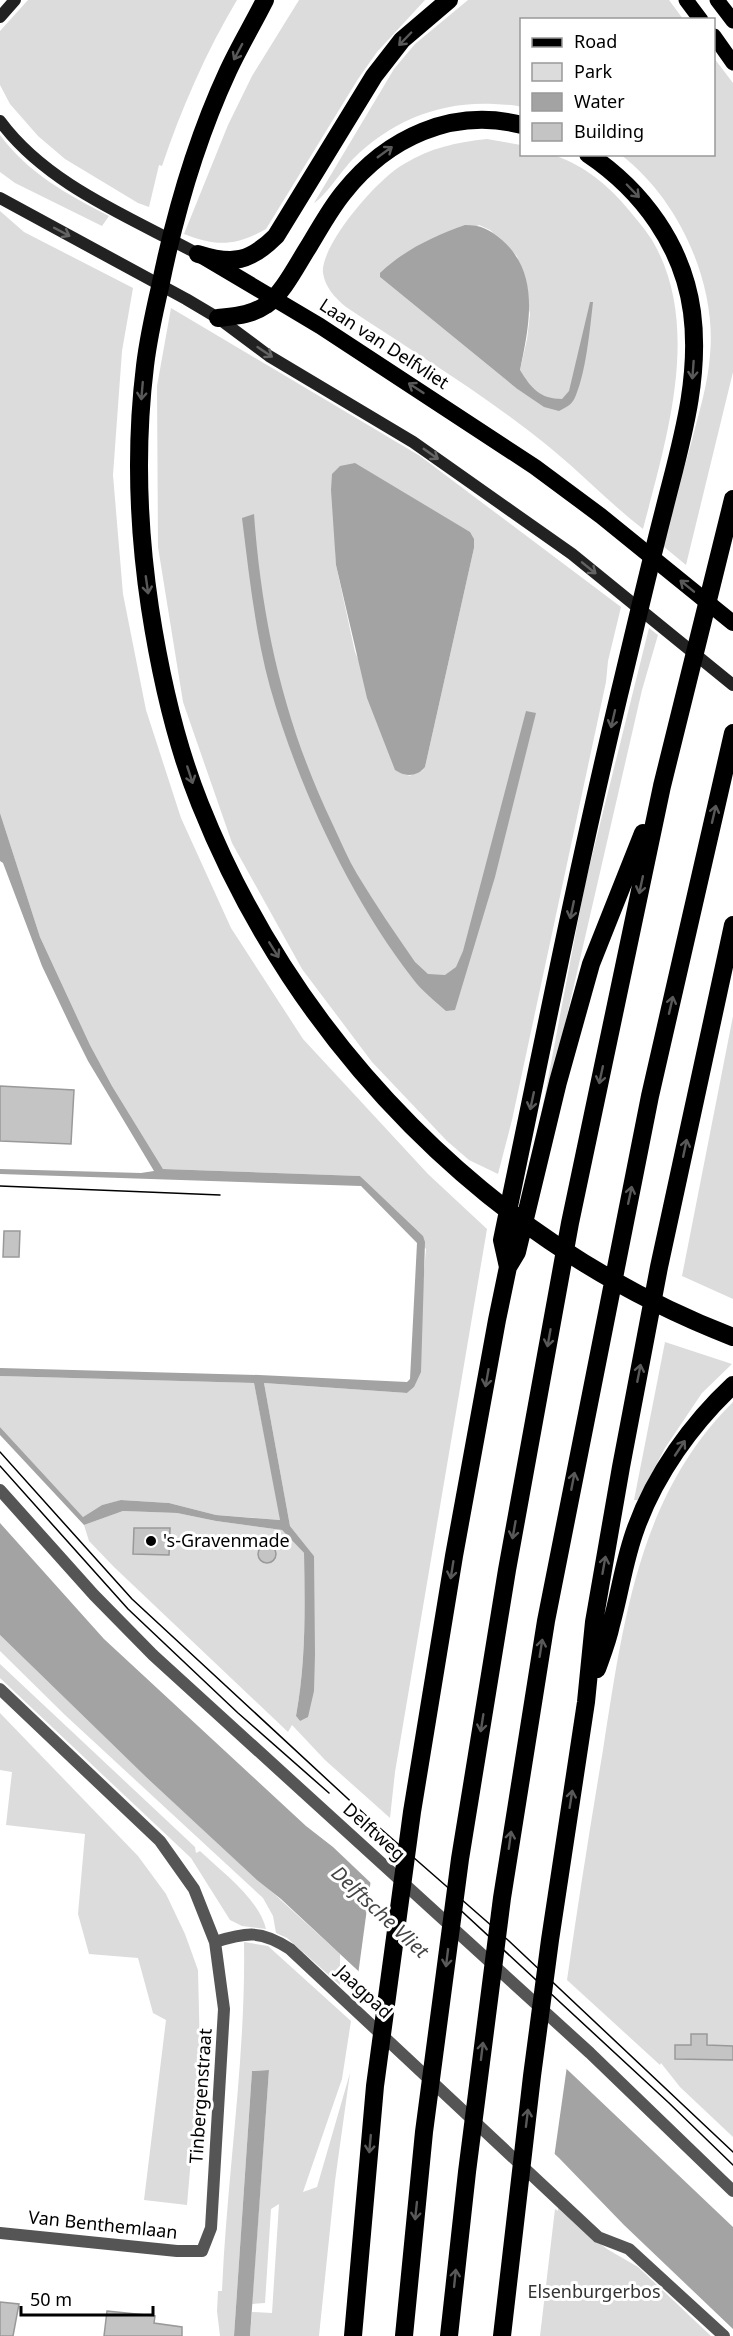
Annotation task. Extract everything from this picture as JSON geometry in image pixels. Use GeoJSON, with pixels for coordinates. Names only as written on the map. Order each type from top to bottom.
{"type":"FeatureCollection","features":[{"type":"Feature","properties":{"kind":"highway"},"geometry":{"type":"LineString","coordinates":[[265,0],[228,69],[186,180],[150,333],[142,399],[138,480],[144,565],[154,637],[175,724],[199,801],[228,868],[260,927],[319,1019],[376,1090],[422,1136],[503,1208],[589,1267],[673,1312],[733,1337]]}},
{"type":"Feature","properties":{"kind":"highway"},"geometry":{"type":"LineString","coordinates":[[198,254],[218,260],[244,258],[262,250],[276,236],[374,76],[402,40],[449,0]]}},
{"type":"Feature","properties":{"kind":"highway"},"geometry":{"type":"LineString","coordinates":[[218,318],[253,312],[275,298],[344,192],[383,152],[404,140],[446,123],[488,120],[520,125]]}},
{"type":"Feature","properties":{"kind":"highway"},"geometry":{"type":"LineString","coordinates":[[512,1259],[502,1240],[603,762],[664,508],[679,456],[693,371],[692,313],[678,260],[656,219],[630,187],[591,156]]}},
{"type":"Feature","properties":{"kind":"highway","name":"Laan van Delfvliet"},"geometry":{"type":"LineString","coordinates":[[198,254],[275,298],[372,359],[535,466],[733,622]]}},
{"type":"Feature","properties":{"kind":"highway"},"geometry":{"type":"LineString","coordinates":[[404,2336],[424,2132],[460,1858],[507,1570],[570,1223],[662,786],[733,499]]}},
{"type":"Feature","properties":{"kind":"highway"},"geometry":{"type":"LineString","coordinates":[[449,2336],[467,2172],[502,1898],[546,1621],[650,1096],[732,739]]}},
{"type":"Feature","properties":{"kind":"highway"},"geometry":{"type":"LineString","coordinates":[[353,2336],[375,2086],[412,1812],[456,1545],[512,1259],[591,964],[662,786]]}},
{"type":"Feature","properties":{"kind":"highway"},"geometry":{"type":"LineString","coordinates":[[502,2336],[550,1940],[586,1702],[594,1622],[659,1267],[733,924]]}},
{"type":"Feature","properties":{"kind":"highway"},"geometry":{"type":"LineString","coordinates":[[586,1702],[611,1626],[628,1551],[650,1497],[664,1471],[695,1426],[733,1385]]}},
{"type":"Feature","properties":{"kind":"main road"},"geometry":{"type":"LineString","coordinates":[[0,17],[15,0]]}},
{"type":"Feature","properties":{"kind":"main road"},"geometry":{"type":"LineString","coordinates":[[686,0],[700,18]]}},
{"type":"Feature","properties":{"kind":"main road"},"geometry":{"type":"LineString","coordinates":[[717,0],[733,21]]}},
{"type":"Feature","properties":{"kind":"main road"},"geometry":{"type":"LineString","coordinates":[[715,37],[733,63]]}},
{"type":"Feature","properties":{"kind":"main road","name":"Laan van Delfvliet"},"geometry":{"type":"LineString","coordinates":[[0,121],[25,149],[58,177],[198,254]]}},
{"type":"Feature","properties":{"kind":"main road"},"geometry":{"type":"LineString","coordinates":[[0,198],[218,318],[269,356],[413,442],[572,554],[733,685]]}},
{"type":"Feature","properties":{"kind":"street","name":"Delftweg"},"geometry":{"type":"LineString","coordinates":[[0,1490],[94,1595],[153,1655],[590,2052],[733,2190]]}},
{"type":"Feature","properties":{"kind":"street"},"geometry":{"type":"LineString","coordinates":[[0,1689],[160,1841],[194,1890],[215,1942]]}},
{"type":"Feature","properties":{"kind":"street","name":"Jaagpad"},"geometry":{"type":"LineString","coordinates":[[215,1942],[237,1935],[250,1934],[273,1937],[290,1949],[598,2237],[629,2249],[724,2336]]}},
{"type":"Feature","properties":{"kind":"street","name":"Tinbergenstraat"},"geometry":{"type":"LineString","coordinates":[[202,2251],[211,2228],[224,2009],[215,1942]]}},
{"type":"Feature","properties":{"kind":"street","name":"Van Benthemlaan"},"geometry":{"type":"LineString","coordinates":[[0,2233],[165,2250],[202,2251]]}},
{"type":"Feature","properties":{"kind":"green space"},"geometry":{"type":"Polygon","coordinates":[[[28,0],[237,0],[205,60],[177,123],[162,166],[159,165],[149,207],[138,203],[65,159],[38,136],[10,104],[0,85],[0,31],[28,0]]]}},
{"type":"Feature","properties":{"kind":"green space"},"geometry":{"type":"Polygon","coordinates":[[[299,0],[425,0],[377,52],[358,79],[266,229],[245,239],[226,243],[206,241],[184,234],[228,125],[252,76],[299,0]]]}},
{"type":"Feature","properties":{"kind":"green space"},"geometry":{"type":"Polygon","coordinates":[[[468,0],[669,0],[682,18],[520,18],[520,107],[494,104],[455,106],[436,110],[400,124],[383,134],[353,159],[314,203],[394,69],[415,44],[468,0]]]}},
{"type":"Feature","properties":{"kind":"green space"},"geometry":{"type":"Polygon","coordinates":[[[715,59],[733,83],[733,372],[686,565],[663,546],[703,398],[710,355],[711,327],[700,271],[690,244],[660,194],[622,156],[715,156],[715,59]]]}},
{"type":"Feature","properties":{"kind":"green space"},"geometry":{"type":"Polygon","coordinates":[[[0,135],[11,149],[36,172],[64,191],[109,216],[102,226],[15,183],[0,172],[0,135]]]}},
{"type":"Feature","properties":{"kind":"green space"},"geometry":{"type":"Polygon","coordinates":[[[487,139],[520,145],[520,156],[555,156],[572,163],[590,174],[614,194],[652,240],[667,273],[675,309],[678,346],[669,421],[643,529],[529,431],[478,394],[346,307],[328,288],[323,273],[331,246],[353,213],[367,197],[393,171],[404,164],[424,154],[454,144],[487,139]],[[479,225],[380,277],[516,388],[530,314],[517,256],[490,230],[479,225]]]}},
{"type":"Feature","properties":{"kind":"green space"},"geometry":{"type":"Polygon","coordinates":[[[0,211],[24,232],[133,288],[122,351],[113,475],[123,594],[146,710],[181,818],[231,928],[303,1039],[428,1174],[487,1229],[395,1772],[390,1818],[325,1760],[292,1725],[288,1732],[114,1567],[89,1541],[84,1525],[123,1511],[177,1513],[282,1530],[304,1553],[303,1655],[296,1716],[300,1721],[314,1556],[290,1526],[264,1383],[407,1393],[414,1387],[426,1249],[360,1176],[163,1169],[112,1086],[90,1045],[40,937],[0,813],[0,211]]]}},
{"type":"Feature","properties":{"kind":"green space"},"geometry":{"type":"Polygon","coordinates":[[[171,308],[420,456],[621,607],[512,1120],[498,1174],[469,1160],[447,1141],[372,1062],[302,969],[232,843],[183,702],[158,547],[157,386],[171,308]],[[334,519],[336,565],[355,652],[409,776],[425,767],[474,548],[472,536],[462,529],[334,519]]]}},
{"type":"Feature","properties":{"kind":"green space"},"geometry":{"type":"Polygon","coordinates":[[[649,628],[658,635],[642,690],[543,1120],[540,1121],[585,884],[649,628]]]}},
{"type":"Feature","properties":{"kind":"green space"},"geometry":{"type":"Polygon","coordinates":[[[733,1016],[733,1299],[682,1276],[733,1016]]]}},
{"type":"Feature","properties":{"kind":"green space"},"geometry":{"type":"Polygon","coordinates":[[[665,1342],[732,1364],[702,1393],[665,1448],[638,1500],[634,1500],[665,1342]]]}},
{"type":"Feature","properties":{"kind":"green space"},"geometry":{"type":"Polygon","coordinates":[[[0,1376],[254,1383],[281,1520],[216,1515],[169,1503],[122,1500],[102,1505],[83,1517],[0,1427],[0,1376]]]}},
{"type":"Feature","properties":{"kind":"green space"},"geometry":{"type":"Polygon","coordinates":[[[733,1402],[733,2137],[680,2087],[661,2063],[660,2065],[567,1980],[618,1656],[640,1564],[655,1520],[675,1478],[701,1439],[733,1402]]]}},
{"type":"Feature","properties":{"kind":"green space"},"geometry":{"type":"Polygon","coordinates":[[[0,1635],[146,1777],[340,1954],[340,1985],[287,1938],[276,1933],[273,1916],[263,1898],[65,1715],[0,1651],[0,1635]]]}},
{"type":"Feature","properties":{"kind":"green space"},"geometry":{"type":"Polygon","coordinates":[[[0,1664],[195,1847],[196,1853],[200,1851],[239,1887],[256,1907],[266,1929],[242,1926],[230,1920],[191,1858],[0,1678],[0,1664]]]}},
{"type":"Feature","properties":{"kind":"green space"},"geometry":{"type":"Polygon","coordinates":[[[0,1713],[138,1856],[166,1894],[185,1934],[198,1970],[200,2054],[187,2205],[144,2200],[166,2020],[153,2013],[138,1958],[89,1954],[78,1914],[85,1834],[6,1825],[12,1772],[0,1770],[0,1713]]]}},
{"type":"Feature","properties":{"kind":"green space"},"geometry":{"type":"Polygon","coordinates":[[[244,1942],[268,1946],[351,2021],[342,2079],[303,2192],[317,2187],[350,2073],[335,2181],[319,2336],[250,2336],[252,2312],[272,2313],[279,2204],[271,2209],[265,2303],[252,2304],[269,2070],[252,2071],[234,2336],[220,2336],[217,2311],[218,2291],[222,2291],[239,2073],[244,1942]]]}},
{"type":"Feature","properties":{"kind":"green space","name":"Elsenburgerbos"},"geometry":{"type":"Polygon","coordinates":[[[558,2206],[607,2249],[638,2267],[711,2336],[540,2336],[555,2209],[558,2211],[558,2206]]]}},
{"type":"Feature","properties":{"kind":"water"},"geometry":{"type":"Polygon","coordinates":[[[465,225],[489,230],[502,240],[523,268],[527,284],[529,318],[520,370],[532,387],[542,395],[562,399],[569,391],[590,302],[593,302],[587,350],[579,385],[573,401],[562,410],[544,407],[516,388],[380,277],[380,273],[409,251],[465,225]]]}},
{"type":"Feature","properties":{"kind":"water"},"geometry":{"type":"Polygon","coordinates":[[[355,463],[470,532],[474,539],[474,548],[425,767],[415,774],[407,775],[395,770],[367,698],[336,565],[332,474],[340,466],[355,463]]]}},
{"type":"Feature","properties":{"kind":"water"},"geometry":{"type":"Polygon","coordinates":[[[254,514],[270,635],[278,674],[302,750],[316,787],[354,868],[415,962],[428,974],[445,975],[456,967],[463,951],[526,711],[536,713],[495,877],[455,1010],[446,1011],[424,992],[390,947],[347,877],[328,840],[295,763],[270,687],[256,624],[242,518],[254,514]]]}},
{"type":"Feature","properties":{"kind":"water"},"geometry":{"type":"Polygon","coordinates":[[[0,813],[40,937],[90,1045],[112,1086],[163,1169],[360,1176],[423,1236],[425,1242],[421,1372],[414,1387],[407,1393],[264,1383],[290,1526],[314,1556],[314,1691],[308,1717],[300,1721],[296,1716],[305,1615],[304,1553],[282,1530],[177,1513],[123,1511],[84,1525],[0,1435],[0,1427],[83,1517],[102,1505],[121,1500],[169,1503],[216,1515],[280,1520],[254,1383],[0,1376],[0,1368],[259,1375],[407,1382],[410,1379],[417,1243],[361,1186],[0,1174],[0,1169],[141,1173],[154,1171],[88,1061],[42,966],[3,863],[0,861],[0,813]]]}},
{"type":"Feature","properties":{"kind":"water","name":"Delftsche Vliet"},"geometry":{"type":"Polygon","coordinates":[[[0,1523],[104,1639],[306,1826],[333,1847],[733,2227],[733,2329],[624,2225],[559,2158],[281,1899],[257,1880],[146,1777],[0,1635],[0,1523]]]}},
{"type":"Feature","properties":{"kind":"water"},"geometry":{"type":"Polygon","coordinates":[[[269,2070],[250,2336],[234,2336],[252,2071],[269,2070]]]}},
{"type":"Feature","properties":{"kind":"pier"},"geometry":{"type":"Polygon","coordinates":[[[371,1879],[567,2066],[554,2158],[358,1975],[371,1879]]]}},
{"type":"Feature","properties":{"kind":"building"},"geometry":{"type":"Polygon","coordinates":[[[0,1086],[74,1090],[71,1144],[0,1141],[0,1086]]]}},
{"type":"Feature","properties":{"kind":"building"},"geometry":{"type":"Polygon","coordinates":[[[4,1231],[20,1231],[19,1257],[3,1257],[4,1231]]]}},
{"type":"Feature","properties":{"kind":"building","name":"'s-Gravenmade"},"geometry":{"type":"Polygon","coordinates":[[[134,1528],[170,1528],[169,1555],[133,1554],[134,1528]]]}},
{"type":"Feature","properties":{"kind":"building"},"geometry":{"type":"Polygon","coordinates":[[[267,1545],[273,1548],[276,1554],[273,1560],[267,1563],[261,1560],[258,1554],[261,1548],[267,1545]]]}},
{"type":"Feature","properties":{"kind":"building"},"geometry":{"type":"Polygon","coordinates":[[[691,2034],[707,2034],[707,2045],[733,2046],[733,2060],[675,2059],[675,2045],[691,2045],[691,2034]]]}},
{"type":"Feature","properties":{"kind":"building"},"geometry":{"type":"Polygon","coordinates":[[[0,2302],[19,2304],[13,2336],[0,2336],[0,2302]]]}},
{"type":"Feature","properties":{"kind":"building"},"geometry":{"type":"Polygon","coordinates":[[[107,2311],[155,2316],[154,2323],[182,2327],[182,2336],[104,2336],[107,2311]]]}},
{"type":"Feature","properties":{"kind":"tram line"},"geometry":{"type":"LineString","coordinates":[[0,1186],[220,1195]]}},
{"type":"Feature","properties":{"kind":"tram line"},"geometry":{"type":"LineString","coordinates":[[0,1452],[132,1599],[373,1822],[509,1941],[733,2152]]}},
{"type":"Feature","properties":{"kind":"tram line"},"geometry":{"type":"LineString","coordinates":[[0,1466],[128,1609],[238,1713],[329,1793]]}},
{"type":"Feature","properties":{"kind":"tram line"},"geometry":{"type":"LineString","coordinates":[[455,1905],[733,2165]]}},
{"type":"Feature","properties":{"kind":"place","name":"'s-Gravenmade"},"geometry":{"type":"Point","coordinates":[151,1541]}}]}
